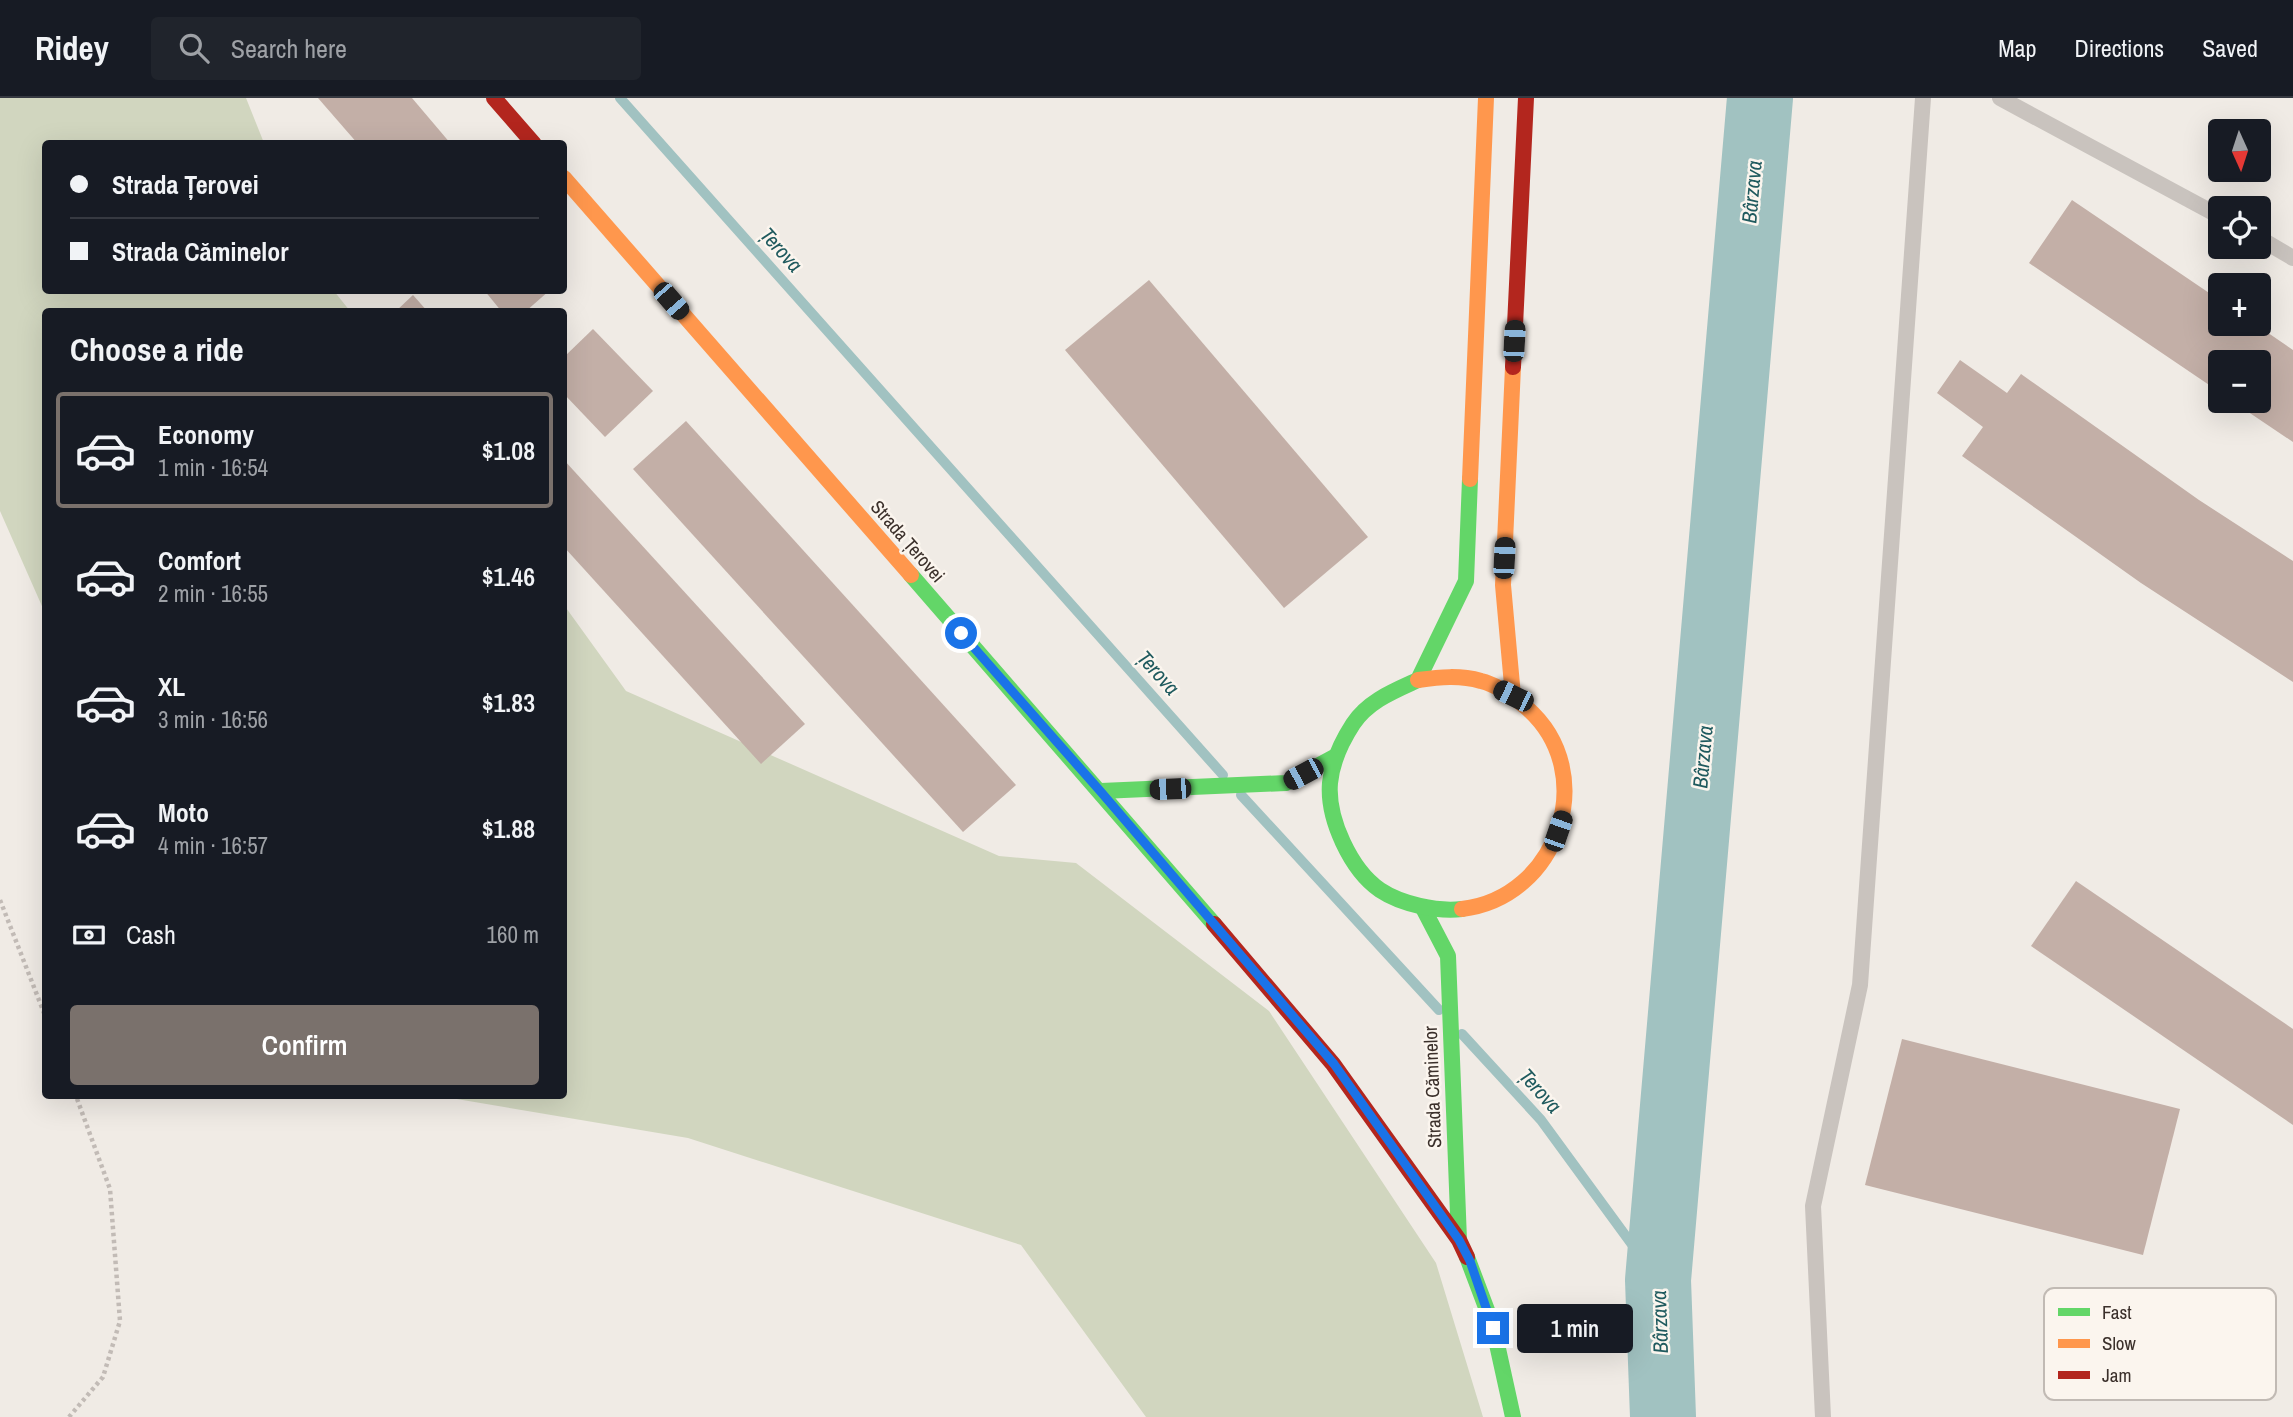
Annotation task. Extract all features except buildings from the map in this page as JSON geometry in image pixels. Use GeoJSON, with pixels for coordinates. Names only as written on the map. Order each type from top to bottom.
{"type":"FeatureCollection","features":[{"type":"Feature","properties":{"kind":"street"},"geometry":{"type":"LineString","coordinates":[[494,98],[531,140]]}},
{"type":"Feature","properties":{"kind":"street"},"geometry":{"type":"LineString","coordinates":[[1418,680],[1466,581],[1486,98]]}},
{"type":"Feature","properties":{"kind":"street"},"geometry":{"type":"LineString","coordinates":[[1513,696],[1503,585],[1525,98]]}},
{"type":"Feature","properties":{"kind":"street","name":"Strada Țerovei"},"geometry":{"type":"LineString","coordinates":[[567,181],[1101,792],[1334,1064],[1459,1240]]}},
{"type":"Feature","properties":{"kind":"street"},"geometry":{"type":"LineString","coordinates":[[1450,676],[1483,681],[1513,696],[1538,718],[1556,748],[1565,781],[1563,815],[1552,848],[1532,875],[1505,896],[1470,914],[1423,908],[1380,890],[1348,856],[1332,813],[1330,784],[1336,757],[1354,722],[1382,696],[1418,680],[1450,676]]}},
{"type":"Feature","properties":{"kind":"street"},"geometry":{"type":"LineString","coordinates":[[1291,789],[1336,757]]}},
{"type":"Feature","properties":{"kind":"street"},"geometry":{"type":"LineString","coordinates":[[1101,792],[1193,788],[1291,789],[1332,813]]}},
{"type":"Feature","properties":{"kind":"street","name":"Strada Căminelor"},"geometry":{"type":"LineString","coordinates":[[1423,908],[1451,950],[1449,976],[1459,1240],[1470,1261],[1501,1350],[1513,1417]]}},
{"type":"Feature","properties":{"kind":"lane"},"geometry":{"type":"LineString","coordinates":[[1823,1417],[1813,1206],[1860,985],[1898,481],[1923,98]]}},
{"type":"Feature","properties":{"kind":"lane"},"geometry":{"type":"LineString","coordinates":[[2000,98],[2208,210]]}},
{"type":"Feature","properties":{"kind":"lane"},"geometry":{"type":"LineString","coordinates":[[2271,245],[2293,258]]}},
{"type":"Feature","properties":{"kind":"path"},"geometry":{"type":"LineString","coordinates":[[0,900],[42,1008]]}},
{"type":"Feature","properties":{"kind":"path"},"geometry":{"type":"LineString","coordinates":[[69,1417],[103,1377],[120,1321],[110,1189],[77,1099]]}},
{"type":"Feature","properties":{"kind":"green space"},"geometry":{"type":"Polygon","coordinates":[[[0,98],[246,98],[263,140],[42,140],[42,294],[336,294],[348,308],[42,308],[42,606],[0,511],[0,98]]]}},
{"type":"Feature","properties":{"kind":"green space"},"geometry":{"type":"Polygon","coordinates":[[[567,609],[626,691],[999,856],[1076,863],[1269,1011],[1436,1263],[1483,1417],[1146,1417],[1021,1245],[688,1138],[457,1099],[567,1099],[567,609]]]}},
{"type":"Feature","properties":{"kind":"waterway","name":"Țerova"},"geometry":{"type":"LineString","coordinates":[[620,98],[1223,775]]}},
{"type":"Feature","properties":{"kind":"waterway","name":"Bârzava"},"geometry":{"type":"LineString","coordinates":[[1663,1417],[1658,1280],[1760,98]]}},
{"type":"Feature","properties":{"kind":"waterway","name":"Țerova"},"geometry":{"type":"LineString","coordinates":[[1241,795],[1439,1010]]}},
{"type":"Feature","properties":{"kind":"waterway","name":"Țerova"},"geometry":{"type":"LineString","coordinates":[[1462,1034],[1541,1120],[1658,1280]]}},
{"type":"Feature","properties":{"kind":"traffic: fast"},"geometry":{"type":"LineString","coordinates":[[1462,909],[1431,908],[1409,903],[1389,895],[1369,881],[1351,857],[1337,827],[1332,812],[1330,783],[1338,752],[1359,716],[1382,698],[1418,680],[1466,581],[1470,479]]}},
{"type":"Feature","properties":{"kind":"traffic: fast"},"geometry":{"type":"LineString","coordinates":[[911,575],[1214,924]]}},
{"type":"Feature","properties":{"kind":"traffic: fast"},"geometry":{"type":"LineString","coordinates":[[1101,791],[1286,783],[1336,756]]}},
{"type":"Feature","properties":{"kind":"traffic: fast"},"geometry":{"type":"LineString","coordinates":[[1423,908],[1448,956],[1459,1240]]}},
{"type":"Feature","properties":{"kind":"traffic: fast"},"geometry":{"type":"LineString","coordinates":[[1467,1257],[1493,1326],[1513,1417]]}},
{"type":"Feature","properties":{"kind":"traffic: slow"},"geometry":{"type":"LineString","coordinates":[[1470,479],[1486,98]]}},
{"type":"Feature","properties":{"kind":"traffic: slow"},"geometry":{"type":"LineString","coordinates":[[567,181],[911,575]]}},
{"type":"Feature","properties":{"kind":"traffic: slow"},"geometry":{"type":"LineString","coordinates":[[1513,367],[1503,585],[1513,696]]}},
{"type":"Feature","properties":{"kind":"traffic: slow"},"geometry":{"type":"LineString","coordinates":[[1418,680],[1442,677],[1473,679],[1506,692],[1527,708],[1549,735],[1562,765],[1564,797],[1558,829],[1544,858],[1523,882],[1495,900],[1462,909]]}},
{"type":"Feature","properties":{"kind":"traffic: jam"},"geometry":{"type":"LineString","coordinates":[[494,98],[531,140]]}},
{"type":"Feature","properties":{"kind":"traffic: jam"},"geometry":{"type":"LineString","coordinates":[[1513,367],[1526,98]]}},
{"type":"Feature","properties":{"kind":"traffic: jam"},"geometry":{"type":"LineString","coordinates":[[1214,924],[1333,1064],[1459,1240],[1467,1257]]}},
{"type":"Feature","properties":{"kind":"route"},"geometry":{"type":"LineString","coordinates":[[961,633],[1334,1064],[1459,1240],[1470,1261],[1493,1328]]}}]}
